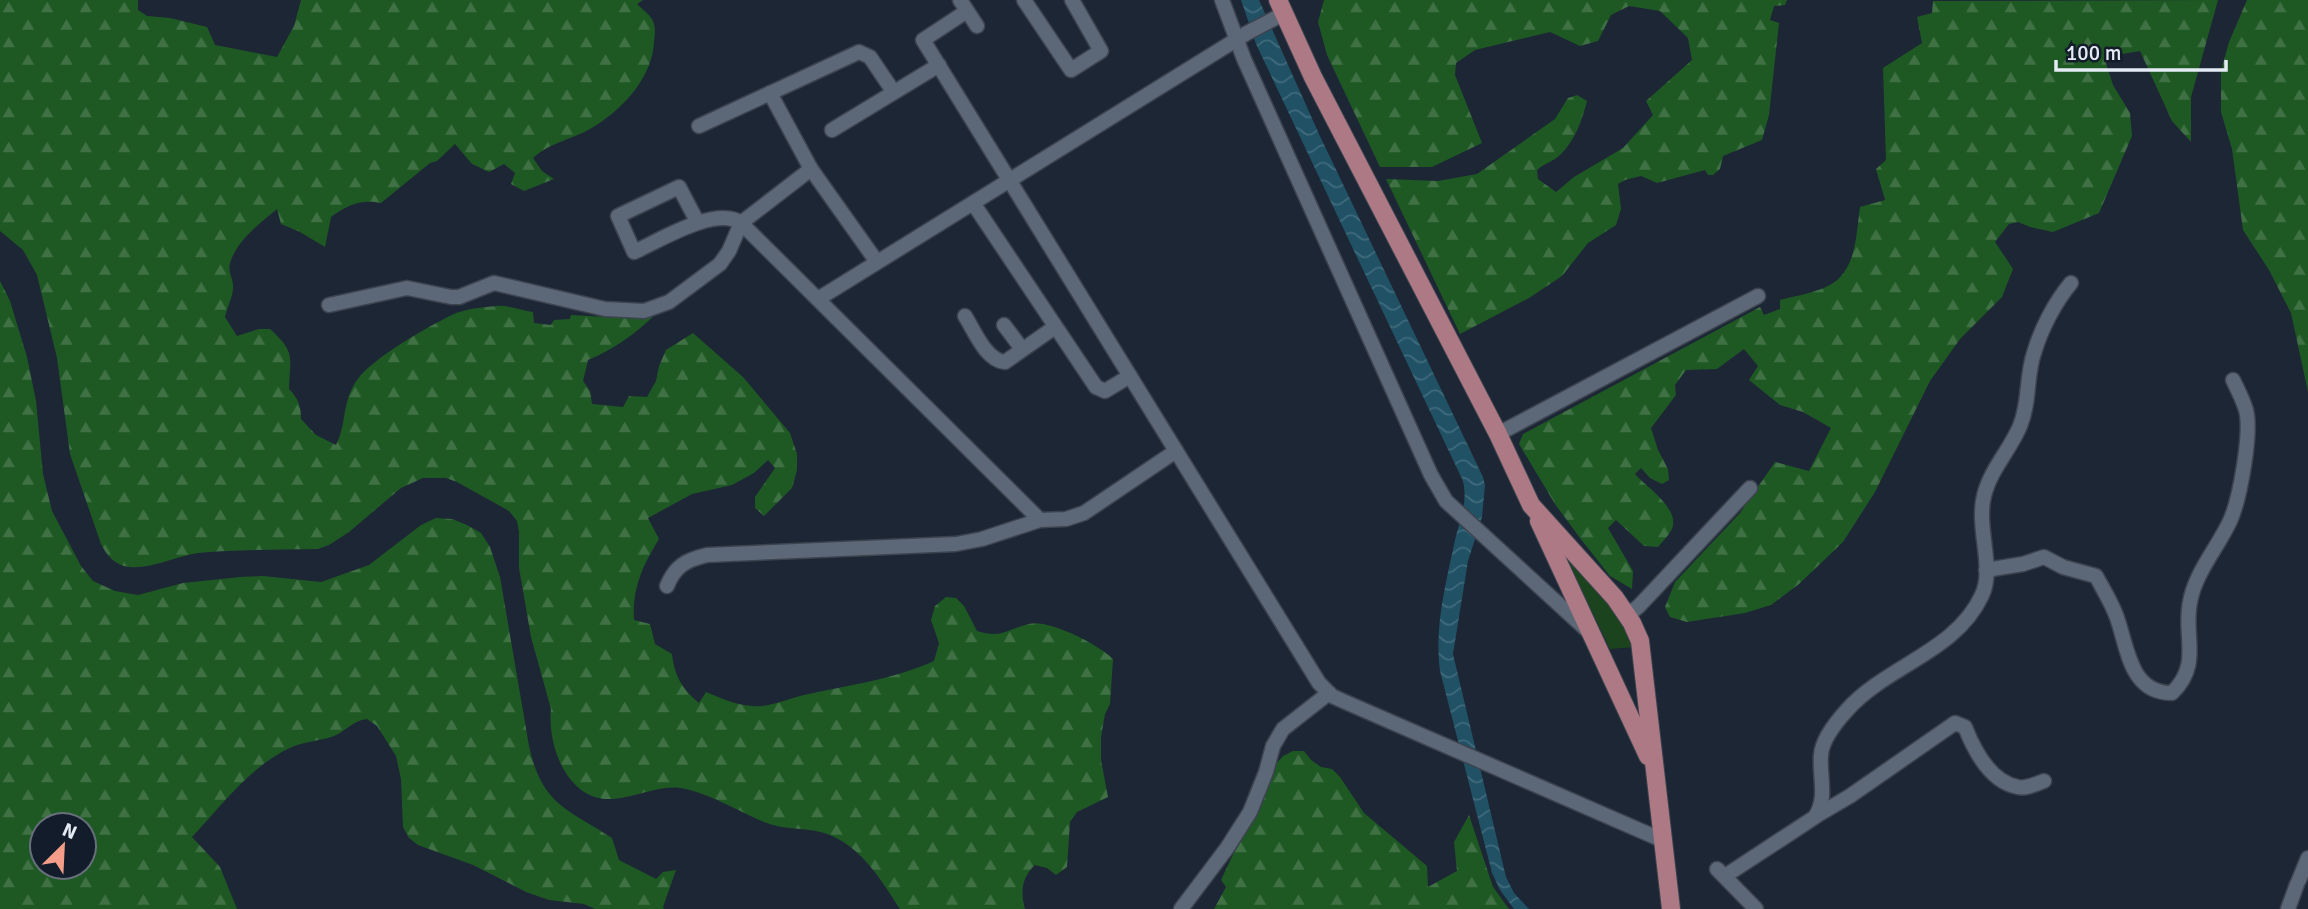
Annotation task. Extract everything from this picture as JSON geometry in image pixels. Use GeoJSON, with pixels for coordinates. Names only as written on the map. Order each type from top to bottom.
{"type":"FeatureCollection","features":[{"type":"Feature","properties":{"kind":"main road"},"geometry":{"type":"LineString","coordinates":[[1277,11],[1498,434],[1654,771]]}},
{"type":"Feature","properties":{"kind":"main road"},"geometry":{"type":"LineString","coordinates":[[1531,505],[1615,598],[1640,641],[1671,909]]}},
{"type":"Feature","properties":{"kind":"street"},"geometry":{"type":"LineString","coordinates":[[1024,0],[1071,70],[1101,51],[1072,0]]}},
{"type":"Feature","properties":{"kind":"street"},"geometry":{"type":"LineString","coordinates":[[1222,0],[1241,36],[1431,475],[1446,501],[1591,634]]}},
{"type":"Feature","properties":{"kind":"street"},"geometry":{"type":"LineString","coordinates":[[977,26],[963,3],[923,40],[1319,683],[1329,693],[1662,840]]}},
{"type":"Feature","properties":{"kind":"street"},"geometry":{"type":"LineString","coordinates":[[818,299],[1277,11]]}},
{"type":"Feature","properties":{"kind":"street"},"geometry":{"type":"LineString","coordinates":[[699,126],[859,52],[870,57],[893,91]]}},
{"type":"Feature","properties":{"kind":"street"},"geometry":{"type":"LineString","coordinates":[[832,130],[939,65]]}},
{"type":"Feature","properties":{"kind":"street"},"geometry":{"type":"LineString","coordinates":[[770,93],[811,169],[877,262]]}},
{"type":"Feature","properties":{"kind":"street"},"geometry":{"type":"LineString","coordinates":[[329,305],[407,288],[452,298],[494,282],[606,309],[644,311],[669,302],[720,264],[741,223],[811,169]]}},
{"type":"Feature","properties":{"kind":"street"},"geometry":{"type":"LineString","coordinates":[[698,223],[679,187],[618,216],[634,252],[698,223],[709,218],[734,218],[741,223],[1040,520]]}},
{"type":"Feature","properties":{"kind":"street"},"geometry":{"type":"LineString","coordinates":[[973,203],[1096,387],[1105,391],[1130,376]]}},
{"type":"Feature","properties":{"kind":"street"},"geometry":{"type":"LineString","coordinates":[[1815,817],[1822,806],[1821,752],[1848,708],[1869,690],[1965,624],[1983,594],[1987,583],[1980,524],[1984,495],[1994,471],[2020,426],[2027,402],[2033,354],[2061,296],[2071,283]]}},
{"type":"Feature","properties":{"kind":"street"},"geometry":{"type":"LineString","coordinates":[[1498,434],[1758,296]]}},
{"type":"Feature","properties":{"kind":"street"},"geometry":{"type":"LineString","coordinates":[[965,316],[995,359],[1005,362],[1055,327]]}},
{"type":"Feature","properties":{"kind":"street"},"geometry":{"type":"LineString","coordinates":[[1004,325],[1022,349]]}},
{"type":"Feature","properties":{"kind":"street"},"geometry":{"type":"LineString","coordinates":[[1986,570],[2023,564],[2044,557],[2063,567],[2096,576],[2116,616],[2137,676],[2159,693],[2172,693],[2182,684],[2189,667],[2190,601],[2237,502],[2247,412],[2234,380]]}},
{"type":"Feature","properties":{"kind":"street"},"geometry":{"type":"LineString","coordinates":[[667,586],[678,566],[707,555],[956,544],[982,539],[1040,520],[1066,519],[1084,513],[1177,451]]}},
{"type":"Feature","properties":{"kind":"street"},"geometry":{"type":"LineString","coordinates":[[1627,616],[1750,488]]}},
{"type":"Feature","properties":{"kind":"street"},"geometry":{"type":"LineString","coordinates":[[1181,909],[1227,848],[1250,812],[1273,746],[1283,729],[1329,693]]}},
{"type":"Feature","properties":{"kind":"street"},"geometry":{"type":"LineString","coordinates":[[1756,909],[1721,872],[1872,781],[1948,726],[1955,723],[1965,727],[1973,749],[1983,762],[2007,783],[2022,787],[2044,781]]}},
{"type":"Feature","properties":{"kind":"street"},"geometry":{"type":"LineString","coordinates":[[2288,909],[2308,858]]}},
{"type":"Feature","properties":{"kind":"green space"},"geometry":{"type":"Polygon","coordinates":[[[0,0],[138,0],[138,10],[147,16],[170,18],[207,27],[215,45],[277,57],[294,26],[301,0],[643,0],[637,4],[652,19],[655,33],[652,54],[643,79],[606,119],[547,148],[533,158],[542,171],[554,179],[524,191],[511,184],[515,173],[504,164],[489,172],[472,164],[455,144],[381,203],[354,204],[331,217],[325,247],[281,224],[277,209],[249,233],[233,255],[229,269],[233,289],[225,317],[237,336],[259,329],[270,329],[278,337],[290,356],[289,389],[298,402],[301,419],[316,435],[336,445],[352,389],[364,372],[402,343],[459,312],[505,306],[533,312],[534,323],[551,325],[554,320],[570,319],[571,315],[653,317],[622,342],[588,360],[583,381],[590,391],[592,404],[623,407],[629,396],[647,397],[656,381],[666,350],[693,333],[743,377],[790,433],[797,454],[797,470],[792,488],[764,516],[755,508],[755,497],[775,468],[768,460],[754,473],[732,485],[692,494],[648,518],[659,539],[640,577],[634,620],[650,624],[655,644],[672,654],[680,681],[699,703],[706,692],[734,703],[752,706],[886,677],[934,661],[939,643],[931,620],[935,606],[946,597],[956,598],[964,606],[977,631],[999,634],[1038,623],[1086,640],[1113,659],[1110,704],[1105,714],[1101,737],[1101,760],[1108,797],[1077,812],[1070,822],[1067,867],[1056,875],[1047,868],[1035,865],[1023,885],[1025,909],[900,909],[866,861],[831,835],[770,824],[711,797],[680,788],[663,788],[612,799],[597,798],[583,791],[563,769],[553,739],[551,709],[531,637],[519,568],[517,521],[509,511],[446,478],[423,478],[401,488],[349,532],[318,549],[198,553],[138,567],[124,566],[112,559],[101,544],[70,454],[57,358],[37,275],[23,250],[0,231],[0,0]]]}},
{"type":"Feature","properties":{"kind":"green space"},"geometry":{"type":"Polygon","coordinates":[[[1324,0],[1787,0],[1785,5],[1774,6],[1770,20],[1779,23],[1769,115],[1762,140],[1723,156],[1720,169],[1713,175],[1708,175],[1705,170],[1657,183],[1641,176],[1618,184],[1621,209],[1616,225],[1588,243],[1562,276],[1529,298],[1460,334],[1386,179],[1438,181],[1477,174],[1555,119],[1568,98],[1577,95],[1587,101],[1574,137],[1560,155],[1537,170],[1538,179],[1556,192],[1574,177],[1623,148],[1653,115],[1646,101],[1692,60],[1688,38],[1660,11],[1629,6],[1611,15],[1598,41],[1580,46],[1550,32],[1475,50],[1456,63],[1455,75],[1482,143],[1432,167],[1380,167],[1327,55],[1318,22],[1324,0]]]}},
{"type":"Feature","properties":{"kind":"green space"},"geometry":{"type":"Polygon","coordinates":[[[2218,0],[2191,97],[2191,142],[2172,121],[2140,51],[2104,57],[2113,85],[2130,113],[2132,136],[2099,213],[2053,232],[2018,222],[2009,224],[1995,242],[2013,269],[2002,297],[1960,339],[1930,381],[1875,492],[1843,542],[1799,584],[1771,605],[1745,613],[1687,622],[1670,617],[1665,607],[1675,582],[1740,513],[1775,462],[1809,471],[1831,428],[1803,412],[1780,405],[1749,380],[1758,366],[1744,349],[1717,369],[1686,370],[1675,385],[1676,395],[1651,428],[1668,469],[1669,480],[1662,484],[1650,478],[1641,468],[1635,474],[1667,506],[1673,521],[1672,529],[1658,547],[1644,546],[1616,520],[1608,528],[1633,571],[1632,589],[1610,576],[1555,504],[1519,444],[1523,434],[1760,307],[1764,315],[1780,309],[1780,300],[1817,291],[1838,280],[1850,262],[1860,207],[1885,200],[1876,169],[1886,160],[1883,68],[1922,43],[1917,17],[1932,13],[1933,1],[2218,0]]]}},
{"type":"Feature","properties":{"kind":"green space"},"geometry":{"type":"Polygon","coordinates":[[[2247,0],[2308,0],[2308,392],[2291,313],[2269,270],[2243,230],[2232,149],[2221,112],[2221,71],[2229,42],[2247,0]]]}},
{"type":"Feature","properties":{"kind":"green space"},"geometry":{"type":"Polygon","coordinates":[[[0,281],[10,301],[27,357],[36,401],[43,474],[52,511],[81,566],[93,581],[115,591],[138,595],[183,583],[240,577],[263,576],[321,582],[369,565],[421,525],[436,518],[452,519],[467,525],[481,533],[490,547],[500,577],[529,746],[541,781],[558,803],[612,838],[619,860],[656,879],[663,872],[676,870],[664,909],[595,909],[584,904],[549,900],[526,892],[473,865],[418,845],[409,838],[403,827],[401,779],[396,756],[377,726],[367,719],[334,736],[297,745],[263,764],[192,837],[220,867],[237,909],[0,909],[0,281]]]}},
{"type":"Feature","properties":{"kind":"green space"},"geometry":{"type":"Polygon","coordinates":[[[1566,557],[1611,602],[1635,647],[1610,649],[1566,557]]]}},
{"type":"Feature","properties":{"kind":"green space"},"geometry":{"type":"Polygon","coordinates":[[[1293,751],[1304,751],[1311,760],[1321,767],[1332,769],[1340,777],[1364,813],[1427,866],[1428,887],[1457,871],[1454,842],[1469,815],[1493,887],[1509,909],[1214,909],[1226,887],[1221,880],[1275,765],[1283,756],[1293,751]]]}},
{"type":"Feature","properties":{"kind":"water"},"geometry":{"type":"Polygon","coordinates":[[[1241,0],[1259,0],[1319,134],[1483,477],[1485,485],[1482,517],[1468,561],[1453,654],[1506,877],[1514,893],[1529,909],[1514,909],[1492,873],[1440,671],[1442,605],[1464,504],[1463,481],[1256,44],[1241,0]]]}}]}
